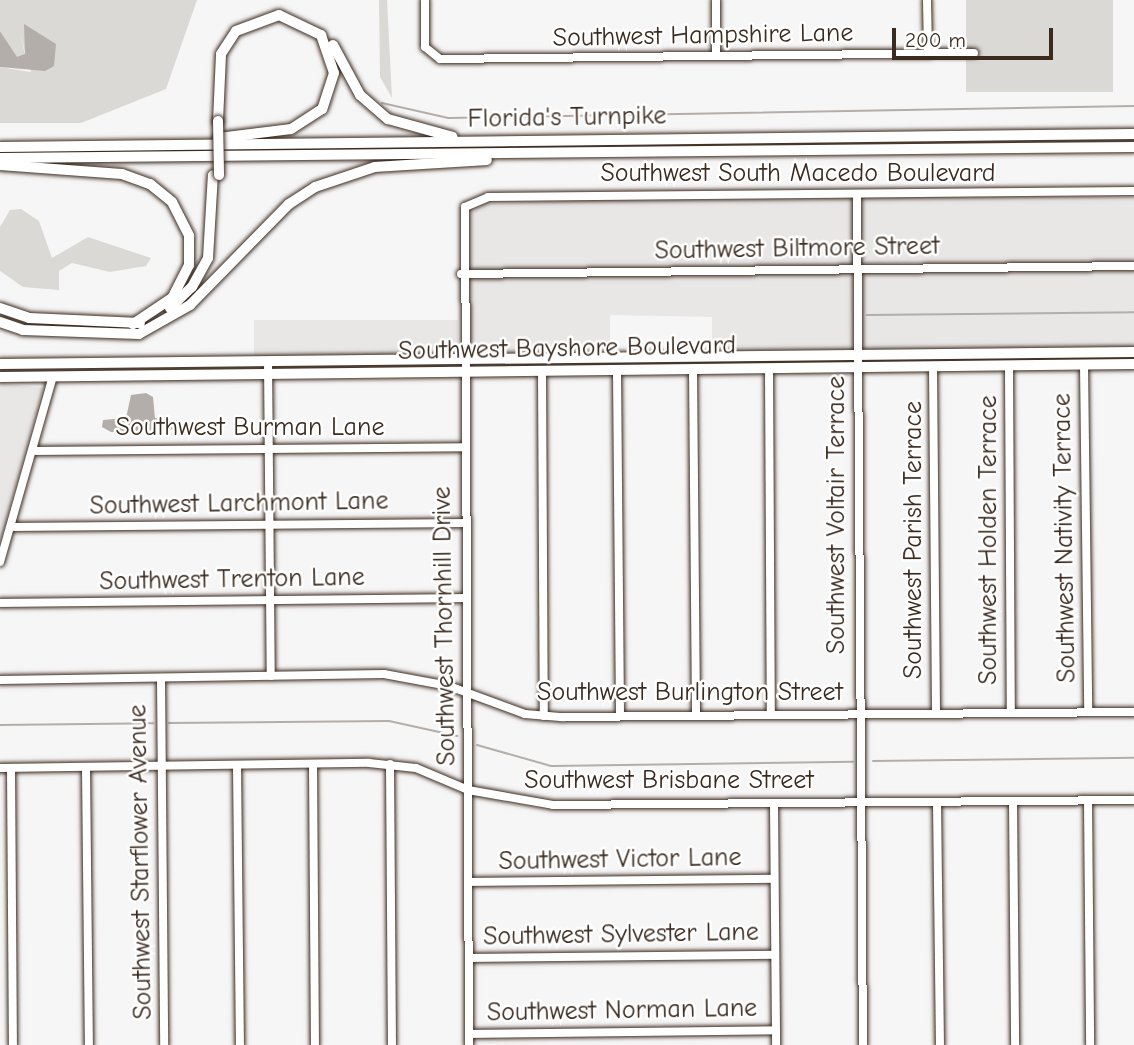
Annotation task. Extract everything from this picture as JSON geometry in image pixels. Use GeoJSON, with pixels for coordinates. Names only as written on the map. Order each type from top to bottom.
{"type":"FeatureCollection","features":[{"type":"Feature","properties":{"kind":"highway"},"geometry":{"type":"LineString","coordinates":[[215,121],[220,43],[244,17],[279,9],[322,28],[360,95],[388,119],[417,131],[484,141]]}},
{"type":"Feature","properties":{"kind":"highway"},"geometry":{"type":"LineString","coordinates":[[124,145],[255,135],[302,124],[322,108],[333,84],[333,60],[320,35],[279,15],[236,31],[218,68],[215,121],[216,175],[217,249],[178,314]]}},
{"type":"Feature","properties":{"kind":"highway","name":"Florida's Turnpike"},"geometry":{"type":"LineString","coordinates":[[0,147],[1134,134]]}},
{"type":"Feature","properties":{"kind":"highway","name":"Florida's Turnpike"},"geometry":{"type":"LineString","coordinates":[[0,158],[1134,147]]}},
{"type":"Feature","properties":{"kind":"highway"},"geometry":{"type":"LineString","coordinates":[[0,321],[23,330],[115,337],[139,334],[178,314],[289,204],[335,179],[398,164],[573,153]]}},
{"type":"Feature","properties":{"kind":"highway"},"geometry":{"type":"LineString","coordinates":[[0,165],[121,174],[150,184],[172,202],[189,236],[189,265],[172,298],[134,324]]}},
{"type":"Feature","properties":{"kind":"highway"},"geometry":{"type":"LineString","coordinates":[[0,308],[29,318],[134,324],[166,312],[200,274],[214,232],[216,175]]}},
{"type":"Feature","properties":{"kind":"main road","name":"Southwest Bayshore Boulevard"},"geometry":{"type":"LineString","coordinates":[[0,364],[1134,352]]}},
{"type":"Feature","properties":{"kind":"main road"},"geometry":{"type":"LineString","coordinates":[[1009,366],[1022,357],[1069,353]]}},
{"type":"Feature","properties":{"kind":"main road"},"geometry":{"type":"LineString","coordinates":[[947,366],[998,362],[1003,354]]}},
{"type":"Feature","properties":{"kind":"main road"},"geometry":{"type":"LineString","coordinates":[[617,370],[628,362],[672,357]]}},
{"type":"Feature","properties":{"kind":"main road"},"geometry":{"type":"LineString","coordinates":[[556,370],[594,366],[600,358]]}},
{"type":"Feature","properties":{"kind":"main road"},"geometry":{"type":"LineString","coordinates":[[3,377],[42,372],[48,363]]}},
{"type":"Feature","properties":{"kind":"main road"},"geometry":{"type":"LineString","coordinates":[[53,376],[63,367],[108,363]]}},
{"type":"Feature","properties":{"kind":"main road","name":"Southwest Bayshore Boulevard"},"geometry":{"type":"LineString","coordinates":[[3,377],[1134,364]]}},
{"type":"Feature","properties":{"kind":"street","name":"Southwest Hampshire Lane"},"geometry":{"type":"LineString","coordinates":[[425,0],[425,47],[433,55],[974,53]]}},
{"type":"Feature","properties":{"kind":"street"},"geometry":{"type":"LineString","coordinates":[[716,0],[716,56]]}},
{"type":"Feature","properties":{"kind":"street"},"geometry":{"type":"LineString","coordinates":[[927,0],[928,54]]}},
{"type":"Feature","properties":{"kind":"street","name":"Southwest South Macedo Boulevard"},"geometry":{"type":"LineString","coordinates":[[465,207],[488,197],[1134,191]]}},
{"type":"Feature","properties":{"kind":"street","name":"Southwest Voltair Terrace"},"geometry":{"type":"LineString","coordinates":[[856,195],[863,1045]]}},
{"type":"Feature","properties":{"kind":"street","name":"Southwest Thornhill Drive"},"geometry":{"type":"LineString","coordinates":[[465,207],[461,274],[469,1045]]}},
{"type":"Feature","properties":{"kind":"street","name":"Southwest Biltmore Street"},"geometry":{"type":"LineString","coordinates":[[461,274],[1134,266]]}},
{"type":"Feature","properties":{"kind":"street"},"geometry":{"type":"LineString","coordinates":[[268,361],[271,676]]}},
{"type":"Feature","properties":{"kind":"street","name":"Southwest Nativity Terrace"},"geometry":{"type":"LineString","coordinates":[[1084,365],[1088,712]]}},
{"type":"Feature","properties":{"kind":"street","name":"Southwest Holden Terrace"},"geometry":{"type":"LineString","coordinates":[[1009,366],[1011,713]]}},
{"type":"Feature","properties":{"kind":"street","name":"Southwest Parish Terrace"},"geometry":{"type":"LineString","coordinates":[[933,367],[936,714]]}},
{"type":"Feature","properties":{"kind":"street"},"geometry":{"type":"LineString","coordinates":[[769,368],[771,715]]}},
{"type":"Feature","properties":{"kind":"street"},"geometry":{"type":"LineString","coordinates":[[693,369],[696,716]]}},
{"type":"Feature","properties":{"kind":"street"},"geometry":{"type":"LineString","coordinates":[[542,370],[544,716]]}},
{"type":"Feature","properties":{"kind":"street"},"geometry":{"type":"LineString","coordinates":[[617,370],[620,716]]}},
{"type":"Feature","properties":{"kind":"street"},"geometry":{"type":"LineString","coordinates":[[0,562],[14,527],[36,451],[53,376]]}},
{"type":"Feature","properties":{"kind":"street","name":"Southwest Burman Lane"},"geometry":{"type":"LineString","coordinates":[[36,451],[464,447]]}},
{"type":"Feature","properties":{"kind":"street","name":"Southwest Larchmont Lane"},"geometry":{"type":"LineString","coordinates":[[14,527],[464,523]]}},
{"type":"Feature","properties":{"kind":"street","name":"Southwest Trenton Lane"},"geometry":{"type":"LineString","coordinates":[[0,603],[465,598]]}},
{"type":"Feature","properties":{"kind":"street","name":"Southwest Burlington Street"},"geometry":{"type":"LineString","coordinates":[[0,680],[384,674],[466,692],[544,716],[1134,712]]}},
{"type":"Feature","properties":{"kind":"street","name":"Southwest Starflower Avenue"},"geometry":{"type":"LineString","coordinates":[[161,678],[164,1045]]}},
{"type":"Feature","properties":{"kind":"street"},"geometry":{"type":"LineString","coordinates":[[313,764],[315,1045]]}},
{"type":"Feature","properties":{"kind":"street"},"geometry":{"type":"LineString","coordinates":[[390,764],[392,1045]]}},
{"type":"Feature","properties":{"kind":"street","name":"Southwest Brisbane Street"},"geometry":{"type":"LineString","coordinates":[[0,768],[390,764],[468,790],[553,805],[1134,800]]}},
{"type":"Feature","properties":{"kind":"street"},"geometry":{"type":"LineString","coordinates":[[237,765],[240,1045]]}},
{"type":"Feature","properties":{"kind":"street"},"geometry":{"type":"LineString","coordinates":[[86,767],[89,1045]]}},
{"type":"Feature","properties":{"kind":"street"},"geometry":{"type":"LineString","coordinates":[[11,768],[13,1045]]}},
{"type":"Feature","properties":{"kind":"street"},"geometry":{"type":"LineString","coordinates":[[1088,800],[1090,1045]]}},
{"type":"Feature","properties":{"kind":"street"},"geometry":{"type":"LineString","coordinates":[[1013,801],[1015,1045]]}},
{"type":"Feature","properties":{"kind":"street"},"geometry":{"type":"LineString","coordinates":[[937,802],[940,1045]]}},
{"type":"Feature","properties":{"kind":"street"},"geometry":{"type":"LineString","coordinates":[[774,804],[776,1045]]}},
{"type":"Feature","properties":{"kind":"street","name":"Southwest Victor Lane"},"geometry":{"type":"LineString","coordinates":[[468,882],[773,879]]}},
{"type":"Feature","properties":{"kind":"street","name":"Southwest Sylvester Lane"},"geometry":{"type":"LineString","coordinates":[[469,958],[774,955]]}},
{"type":"Feature","properties":{"kind":"street","name":"Southwest Norman Lane"},"geometry":{"type":"LineString","coordinates":[[469,1034],[776,1030]]}},
{"type":"Feature","properties":{"kind":"shaded area"},"geometry":{"type":"Polygon","coordinates":[[[0,0],[197,0],[166,89],[81,123],[0,123],[0,67],[31,72],[20,34],[25,54],[17,58],[0,31],[0,0]]]}},
{"type":"Feature","properties":{"kind":"shaded area"},"geometry":{"type":"Polygon","coordinates":[[[379,0],[387,0],[392,98],[380,77],[379,0]]]}},
{"type":"Feature","properties":{"kind":"shaded area"},"geometry":{"type":"Polygon","coordinates":[[[966,0],[1113,0],[1113,92],[966,92],[966,0]]]}},
{"type":"Feature","properties":{"kind":"shaded area"},"geometry":{"type":"Polygon","coordinates":[[[24,24],[56,44],[54,66],[45,71],[0,67],[0,31],[17,57],[25,54],[24,24]]]}},
{"type":"Feature","properties":{"kind":"shaded area"},"geometry":{"type":"Polygon","coordinates":[[[860,197],[1134,197],[1134,263],[860,263],[860,197]]]}},
{"type":"Feature","properties":{"kind":"shaded area"},"geometry":{"type":"Polygon","coordinates":[[[645,198],[853,198],[853,266],[464,271],[466,216],[484,204],[645,198]]]}},
{"type":"Feature","properties":{"kind":"shaded area"},"geometry":{"type":"Polygon","coordinates":[[[21,209],[39,221],[52,258],[88,237],[151,258],[146,266],[110,272],[72,263],[59,271],[59,290],[23,287],[0,271],[0,227],[10,210],[21,209]]]}},
{"type":"Feature","properties":{"kind":"shaded area"},"geometry":{"type":"Polygon","coordinates":[[[859,269],[1134,269],[1134,350],[859,350],[859,269]]]}},
{"type":"Feature","properties":{"kind":"shaded area"},"geometry":{"type":"Polygon","coordinates":[[[853,272],[854,353],[712,354],[712,317],[610,315],[610,355],[465,356],[465,277],[853,272]]]}},
{"type":"Feature","properties":{"kind":"shaded area"},"geometry":{"type":"Polygon","coordinates":[[[254,320],[458,320],[458,360],[254,360],[254,320]]]}},
{"type":"Feature","properties":{"kind":"shaded area"},"geometry":{"type":"Polygon","coordinates":[[[712,358],[854,358],[854,364],[712,364],[712,358]]]}},
{"type":"Feature","properties":{"kind":"shaded area"},"geometry":{"type":"Polygon","coordinates":[[[460,362],[460,367],[271,370],[271,364],[460,362]]]}},
{"type":"Feature","properties":{"kind":"shaded area"},"geometry":{"type":"Polygon","coordinates":[[[0,383],[43,388],[0,542],[0,383]]]}},
{"type":"Feature","properties":{"kind":"shaded area"},"geometry":{"type":"Polygon","coordinates":[[[146,393],[153,397],[155,418],[181,421],[183,429],[111,432],[102,427],[103,420],[126,418],[131,395],[146,393]]]}},
{"type":"Feature","properties":{"kind":"waterway"},"geometry":{"type":"LineString","coordinates":[[382,103],[448,118],[1134,106]]}},
{"type":"Feature","properties":{"kind":"waterway"},"geometry":{"type":"LineString","coordinates":[[867,315],[1134,312]]}},
{"type":"Feature","properties":{"kind":"waterway"},"geometry":{"type":"LineString","coordinates":[[169,723],[389,721],[457,736]]}},
{"type":"Feature","properties":{"kind":"waterway"},"geometry":{"type":"LineString","coordinates":[[0,725],[153,723]]}},
{"type":"Feature","properties":{"kind":"waterway"},"geometry":{"type":"LineString","coordinates":[[477,745],[551,766],[853,762]]}},
{"type":"Feature","properties":{"kind":"waterway"},"geometry":{"type":"LineString","coordinates":[[873,761],[1134,758]]}}]}
